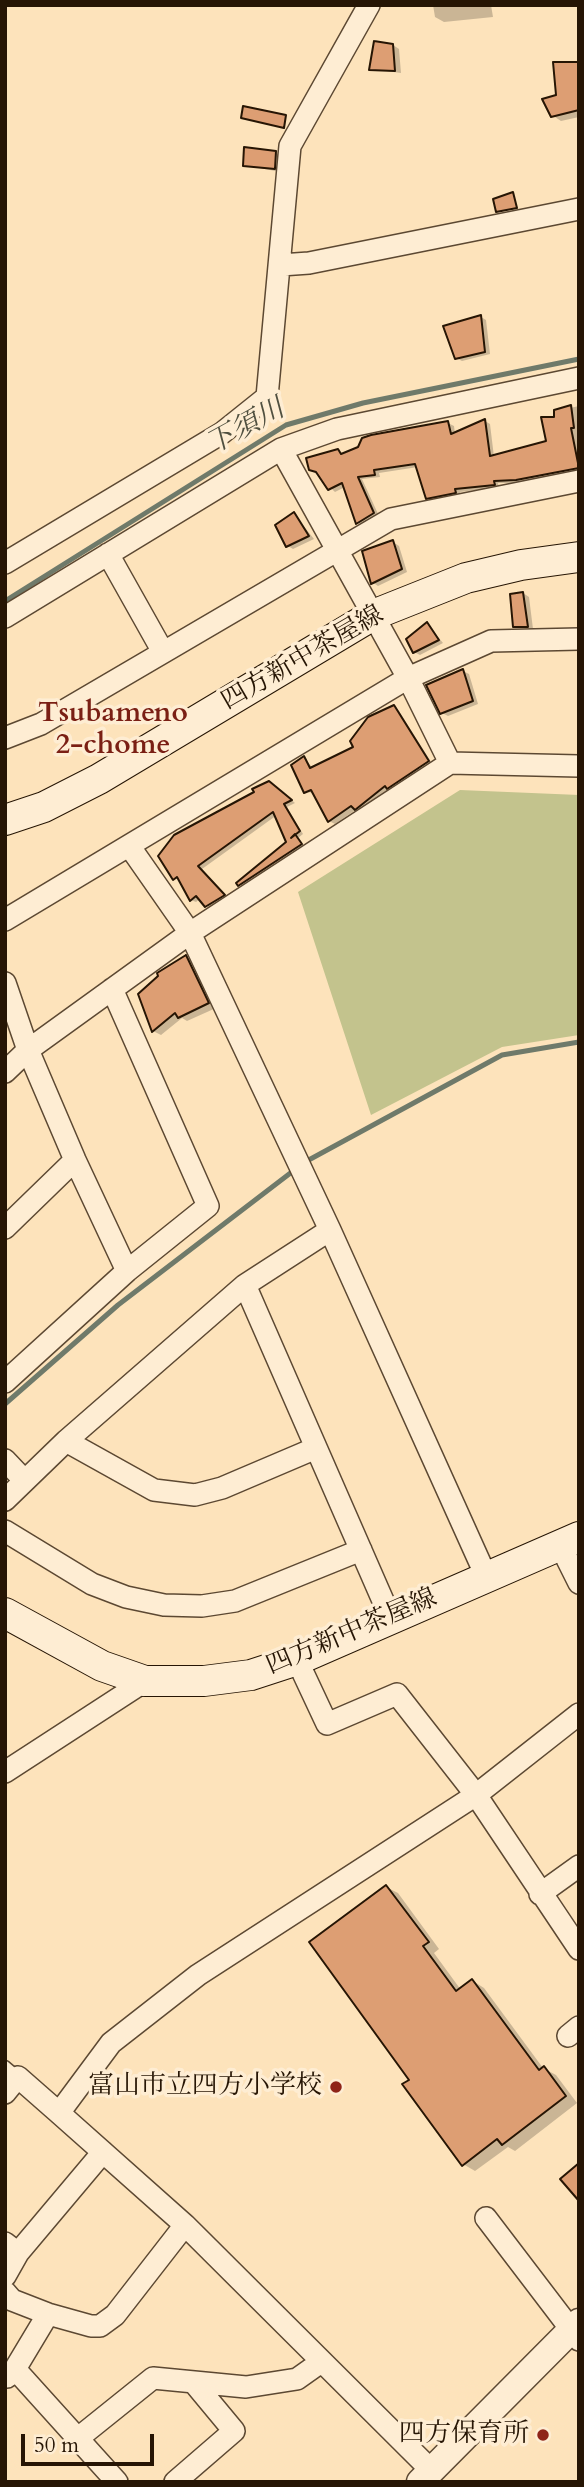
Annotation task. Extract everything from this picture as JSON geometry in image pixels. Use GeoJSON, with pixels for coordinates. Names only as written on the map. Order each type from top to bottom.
{"type":"FeatureCollection","features":[{"type":"Feature","properties":{"kind":"main road","name":"四方新中茶屋線"},"geometry":{"type":"LineString","coordinates":[[5,820],[44,807],[99,779],[373,615],[466,578],[522,565],[579,557]]}},
{"type":"Feature","properties":{"kind":"main road","name":"四方新中茶屋線"},"geometry":{"type":"LineString","coordinates":[[5,1614],[102,1667],[145,1681],[204,1681],[251,1675],[297,1660],[569,1541]]}},
{"type":"Feature","properties":{"kind":"street"},"geometry":{"type":"LineString","coordinates":[[5,563],[222,433],[267,397],[290,146],[369,5]]}},
{"type":"Feature","properties":{"kind":"street"},"geometry":{"type":"LineString","coordinates":[[281,265],[309,263],[579,209]]}},
{"type":"Feature","properties":{"kind":"street"},"geometry":{"type":"LineString","coordinates":[[5,617],[281,449],[337,429],[579,379]]}},
{"type":"Feature","properties":{"kind":"street"},"geometry":{"type":"LineString","coordinates":[[281,449],[408,678],[450,763]]}},
{"type":"Feature","properties":{"kind":"street"},"geometry":{"type":"LineString","coordinates":[[5,738],[41,724],[391,519],[579,481]]}},
{"type":"Feature","properties":{"kind":"street"},"geometry":{"type":"LineString","coordinates":[[108,554],[163,652]]}},
{"type":"Feature","properties":{"kind":"street"},"geometry":{"type":"LineString","coordinates":[[5,920],[408,678],[491,641],[579,639]]}},
{"type":"Feature","properties":{"kind":"street"},"geometry":{"type":"LineString","coordinates":[[5,1072],[28,1049],[190,933],[450,763],[579,766]]}},
{"type":"Feature","properties":{"kind":"street"},"geometry":{"type":"LineString","coordinates":[[130,847],[190,933],[330,1230],[486,1576]]}},
{"type":"Feature","properties":{"kind":"street"},"geometry":{"type":"LineString","coordinates":[[5,983],[28,1049],[75,1160],[127,1271]]}},
{"type":"Feature","properties":{"kind":"street"},"geometry":{"type":"LineString","coordinates":[[5,1382],[127,1271],[208,1206],[112,989]]}},
{"type":"Feature","properties":{"kind":"street"},"geometry":{"type":"LineString","coordinates":[[5,1228],[75,1160]]}},
{"type":"Feature","properties":{"kind":"street"},"geometry":{"type":"LineString","coordinates":[[5,1500],[66,1441],[245,1285],[330,1230]]}},
{"type":"Feature","properties":{"kind":"street"},"geometry":{"type":"LineString","coordinates":[[245,1285],[391,1619]]}},
{"type":"Feature","properties":{"kind":"street"},"geometry":{"type":"LineString","coordinates":[[66,1441],[154,1490],[195,1494],[222,1488],[316,1448]]}},
{"type":"Feature","properties":{"kind":"street"},"geometry":{"type":"LineString","coordinates":[[5,1460],[24,1480]]}},
{"type":"Feature","properties":{"kind":"street"},"geometry":{"type":"LineString","coordinates":[[5,1531],[92,1584],[126,1597],[164,1605],[202,1606],[235,1601],[361,1550]]}},
{"type":"Feature","properties":{"kind":"street"},"geometry":{"type":"LineString","coordinates":[[569,1541],[579,1583]]}},
{"type":"Feature","properties":{"kind":"street"},"geometry":{"type":"LineString","coordinates":[[297,1660],[327,1724],[397,1694],[476,1795],[579,1949]]}},
{"type":"Feature","properties":{"kind":"street"},"geometry":{"type":"LineString","coordinates":[[5,1772],[145,1681]]}},
{"type":"Feature","properties":{"kind":"street"},"geometry":{"type":"LineString","coordinates":[[59,2113],[111,2043],[198,1975],[476,1795],[579,1714]]}},
{"type":"Feature","properties":{"kind":"street"},"geometry":{"type":"LineString","coordinates":[[540,1894],[579,1866]]}},
{"type":"Feature","properties":{"kind":"street"},"geometry":{"type":"LineString","coordinates":[[9,2079],[59,2113],[185,2225],[280,2317],[426,2476],[576,2331],[485,2218]]}},
{"type":"Feature","properties":{"kind":"street"},"geometry":{"type":"LineString","coordinates":[[5,2276],[11,2248],[103,2152]]}},
{"type":"Feature","properties":{"kind":"street"},"geometry":{"type":"LineString","coordinates":[[5,2292],[12,2300],[48,2314],[91,2326],[108,2322],[185,2225]]}},
{"type":"Feature","properties":{"kind":"street"},"geometry":{"type":"LineString","coordinates":[[48,2314],[10,2374],[117,2482]]}},
{"type":"Feature","properties":{"kind":"street"},"geometry":{"type":"LineString","coordinates":[[77,2439],[153,2378],[246,2387],[297,2378],[321,2362]]}},
{"type":"Feature","properties":{"kind":"street"},"geometry":{"type":"LineString","coordinates":[[175,2482],[234,2431],[195,2384]]}},
{"type":"Feature","properties":{"kind":"green space"},"geometry":{"type":"Polygon","coordinates":[[[460,790],[579,795],[579,1035],[502,1047],[371,1115],[298,892],[460,790]]]}},
{"type":"Feature","properties":{"kind":"building"},"geometry":{"type":"Polygon","coordinates":[[[374,41],[393,44],[395,71],[369,70],[374,41]]]}},
{"type":"Feature","properties":{"kind":"building"},"geometry":{"type":"Polygon","coordinates":[[[553,62],[579,62],[579,110],[551,117],[542,99],[556,95],[553,62]]]}},
{"type":"Feature","properties":{"kind":"building"},"geometry":{"type":"Polygon","coordinates":[[[243,106],[286,115],[284,128],[241,118],[243,106]]]}},
{"type":"Feature","properties":{"kind":"building"},"geometry":{"type":"Polygon","coordinates":[[[244,147],[276,151],[275,169],[243,166],[244,147]]]}},
{"type":"Feature","properties":{"kind":"building"},"geometry":{"type":"Polygon","coordinates":[[[513,192],[517,208],[496,212],[493,199],[513,192]]]}},
{"type":"Feature","properties":{"kind":"building"},"geometry":{"type":"Polygon","coordinates":[[[481,315],[485,352],[455,359],[443,326],[481,315]]]}},
{"type":"Feature","properties":{"kind":"building"},"geometry":{"type":"Polygon","coordinates":[[[571,405],[574,428],[571,428],[579,468],[516,480],[494,481],[495,485],[455,489],[456,493],[426,499],[415,464],[374,470],[375,475],[358,477],[374,513],[356,524],[342,483],[328,490],[316,472],[309,470],[306,458],[338,449],[341,454],[358,447],[362,438],[371,435],[448,421],[451,434],[485,419],[490,456],[546,441],[541,417],[554,417],[554,410],[571,405]]]}},
{"type":"Feature","properties":{"kind":"building"},"geometry":{"type":"Polygon","coordinates":[[[294,512],[309,536],[286,547],[275,525],[294,512]]]}},
{"type":"Feature","properties":{"kind":"building"},"geometry":{"type":"Polygon","coordinates":[[[393,540],[402,569],[371,584],[362,551],[393,540]]]}},
{"type":"Feature","properties":{"kind":"building"},"geometry":{"type":"Polygon","coordinates":[[[523,592],[528,627],[513,627],[510,594],[523,592]]]}},
{"type":"Feature","properties":{"kind":"building"},"geometry":{"type":"Polygon","coordinates":[[[427,622],[439,640],[413,653],[406,639],[427,622]]]}},
{"type":"Feature","properties":{"kind":"building"},"geometry":{"type":"Polygon","coordinates":[[[463,669],[473,701],[440,714],[426,685],[463,669]]]}},
{"type":"Feature","properties":{"kind":"building"},"geometry":{"type":"Polygon","coordinates":[[[394,705],[429,761],[387,789],[385,786],[355,810],[351,806],[328,822],[311,790],[304,793],[291,765],[304,756],[310,768],[353,747],[350,741],[368,717],[394,705]]]}},
{"type":"Feature","properties":{"kind":"building"},"geometry":{"type":"Polygon","coordinates":[[[269,781],[292,800],[284,804],[300,831],[295,835],[302,844],[238,886],[236,883],[286,842],[273,812],[198,866],[225,895],[205,907],[196,896],[190,901],[177,877],[173,880],[158,856],[174,835],[254,792],[252,789],[269,781]]]}},
{"type":"Feature","properties":{"kind":"building"},"geometry":{"type":"Polygon","coordinates":[[[186,955],[209,1003],[178,1018],[175,1013],[152,1032],[138,994],[158,976],[157,973],[186,955]]]}},
{"type":"Feature","properties":{"kind":"building"},"geometry":{"type":"Polygon","coordinates":[[[386,1885],[429,1942],[423,1946],[456,1991],[472,1979],[539,2070],[544,2066],[566,2096],[502,2145],[497,2139],[462,2166],[402,2084],[409,2080],[309,1942],[386,1885]]]}},
{"type":"Feature","properties":{"kind":"building"},"geometry":{"type":"Polygon","coordinates":[[[579,2163],[579,2201],[560,2179],[579,2163]]]}},
{"type":"Feature","properties":{"kind":"waterway","name":"下須川"},"geometry":{"type":"LineString","coordinates":[[5,601],[286,425],[363,403],[579,359]]}},
{"type":"Feature","properties":{"kind":"waterway"},"geometry":{"type":"LineString","coordinates":[[305,1162],[502,1055],[579,1042]]}},
{"type":"Feature","properties":{"kind":"waterway"},"geometry":{"type":"LineString","coordinates":[[5,1404],[118,1305],[297,1168]]}},
{"type":"Feature","properties":{"kind":"place","name":"富山市立四方小学校"},"geometry":{"type":"Point","coordinates":[336,2087]}},
{"type":"Feature","properties":{"kind":"place","name":"四方保育所"},"geometry":{"type":"Point","coordinates":[543,2435]}},
{"type":"Feature","properties":{"kind":"district","name":"Tsubameno 2-chome"},"geometry":{"type":"Point","coordinates":[113,731]}}]}
